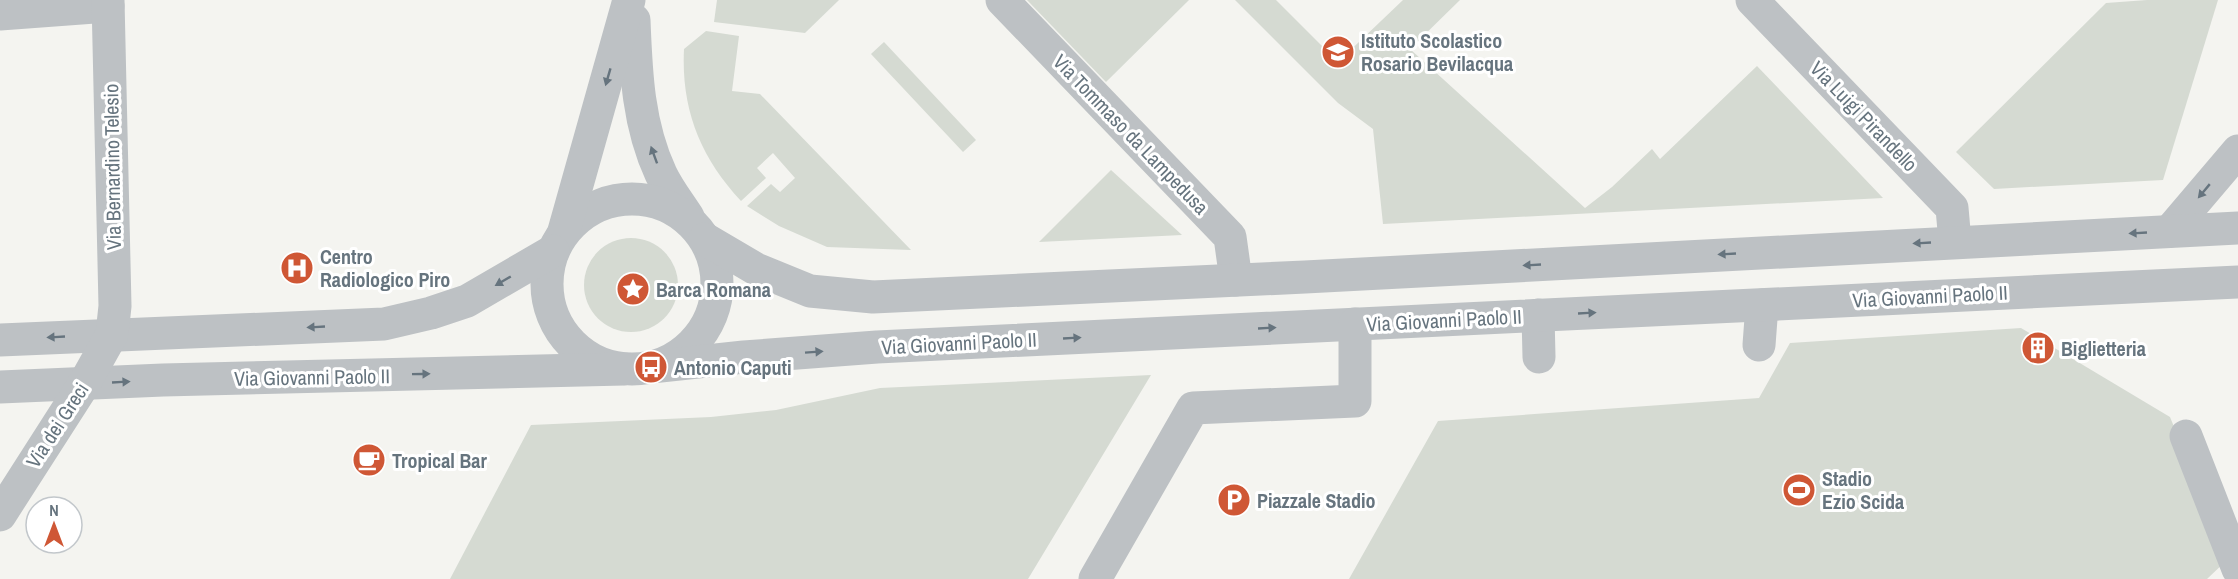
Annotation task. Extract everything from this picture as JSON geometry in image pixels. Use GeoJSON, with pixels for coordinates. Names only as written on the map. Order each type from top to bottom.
{"type":"FeatureCollection","features":[{"type":"Feature","properties":{"kind":"street"},"geometry":{"type":"LineString","coordinates":[[629,0],[559,241],[547,273],[547,296],[553,318],[565,337],[582,353],[602,364],[638,368],[673,359],[692,345],[706,327],[715,306],[718,283],[714,260],[699,231],[661,175],[646,135],[636,84],[634,0]]}},
{"type":"Feature","properties":{"kind":"street","name":"Via Tommaso da Lampedusa"},"geometry":{"type":"LineString","coordinates":[[1002,0],[1230,237],[1236,280]]}},
{"type":"Feature","properties":{"kind":"street","name":"Via Luigi Pirandello"},"geometry":{"type":"LineString","coordinates":[[1752,0],[1952,208],[1955,242]]}},
{"type":"Feature","properties":{"kind":"street"},"geometry":{"type":"LineString","coordinates":[[0,14],[108,3]]}},
{"type":"Feature","properties":{"kind":"street","name":"Via Bernardino Telesio"},"geometry":{"type":"LineString","coordinates":[[108,3],[115,306],[112,334]]}},
{"type":"Feature","properties":{"kind":"street"},"geometry":{"type":"LineString","coordinates":[[2170,231],[2238,151]]}},
{"type":"Feature","properties":{"kind":"street"},"geometry":{"type":"LineString","coordinates":[[0,340],[384,324],[431,313],[467,301],[559,241],[579,217],[603,204],[627,199],[660,203],[676,211],[699,231],[756,269],[810,291],[873,297],[2238,228]]}},
{"type":"Feature","properties":{"kind":"street","name":"Via Giovanni Paolo II"},"geometry":{"type":"LineString","coordinates":[[0,387],[163,380],[638,368],[878,347],[2238,282]]}},
{"type":"Feature","properties":{"kind":"street"},"geometry":{"type":"LineString","coordinates":[[1759,345],[1762,305]]}},
{"type":"Feature","properties":{"kind":"street"},"geometry":{"type":"LineString","coordinates":[[1538,315],[1539,357]]}},
{"type":"Feature","properties":{"kind":"street"},"geometry":{"type":"LineString","coordinates":[[1095,579],[1193,408],[1355,401],[1355,324]]}},
{"type":"Feature","properties":{"kind":"street","name":"Via dei Greci"},"geometry":{"type":"LineString","coordinates":[[0,515],[84,384],[112,334]]}},
{"type":"Feature","properties":{"kind":"street"},"geometry":{"type":"LineString","coordinates":[[2186,436],[2238,569]]}},
{"type":"Feature","properties":{"kind":"shaded area"},"geometry":{"type":"Polygon","coordinates":[[[717,0],[839,0],[805,33],[714,22],[717,0]]]}},
{"type":"Feature","properties":{"kind":"shaded area"},"geometry":{"type":"Polygon","coordinates":[[[1027,0],[1189,0],[1106,82],[1027,0]]]}},
{"type":"Feature","properties":{"kind":"shaded area"},"geometry":{"type":"Polygon","coordinates":[[[1235,0],[1276,0],[1338,62],[1403,0],[1460,0],[1410,49],[1585,208],[1612,187],[1652,149],[1660,159],[1757,66],[1883,198],[1383,224],[1373,129],[1338,103],[1235,0]]]}},
{"type":"Feature","properties":{"kind":"shaded area"},"geometry":{"type":"Polygon","coordinates":[[[2147,0],[2218,0],[2163,180],[1994,189],[1956,152],[2106,3],[2147,0]]]}},
{"type":"Feature","properties":{"kind":"shaded area"},"geometry":{"type":"Polygon","coordinates":[[[706,31],[739,36],[732,91],[760,94],[911,250],[827,247],[779,226],[747,206],[771,184],[780,192],[795,178],[773,153],[757,168],[766,178],[741,201],[714,167],[696,131],[690,112],[684,71],[684,49],[706,31]]]}},
{"type":"Feature","properties":{"kind":"shaded area"},"geometry":{"type":"Polygon","coordinates":[[[884,42],[976,140],[963,152],[871,54],[884,42]]]}},
{"type":"Feature","properties":{"kind":"shaded area"},"geometry":{"type":"Polygon","coordinates":[[[1111,170],[1182,235],[1039,242],[1111,170]]]}},
{"type":"Feature","properties":{"kind":"shaded area"},"geometry":{"type":"Polygon","coordinates":[[[631,238],[649,242],[664,252],[674,267],[678,285],[674,303],[664,318],[649,328],[631,332],[613,328],[598,318],[588,303],[584,285],[588,267],[598,252],[613,242],[631,238]]]}},
{"type":"Feature","properties":{"kind":"shaded area","name":"Stadio Ezio Scida"},"geometry":{"type":"Polygon","coordinates":[[[2021,328],[2170,417],[2228,559],[2207,579],[1349,579],[1438,421],[1759,398],[1790,343],[2021,328]]]}},
{"type":"Feature","properties":{"kind":"shaded area"},"geometry":{"type":"Polygon","coordinates":[[[1151,375],[1028,579],[450,579],[531,425],[711,417],[776,410],[880,388],[1151,375]]]}},
{"type":"Feature","properties":{"kind":"place","name":"Istituto Scolastico Rosario Bevilacqua"},"geometry":{"type":"Point","coordinates":[1338,52]}},
{"type":"Feature","properties":{"kind":"place","name":"Centro Radiologico Piro"},"geometry":{"type":"Point","coordinates":[297,268]}},
{"type":"Feature","properties":{"kind":"place","name":"Barca Romana"},"geometry":{"type":"Point","coordinates":[633,289]}},
{"type":"Feature","properties":{"kind":"place","name":"Biglietteria"},"geometry":{"type":"Point","coordinates":[2038,348]}},
{"type":"Feature","properties":{"kind":"place","name":"Antonio Caputi"},"geometry":{"type":"Point","coordinates":[651,367]}},
{"type":"Feature","properties":{"kind":"place","name":"Tropical Bar"},"geometry":{"type":"Point","coordinates":[369,460]}},
{"type":"Feature","properties":{"kind":"place","name":"Stadio Ezio Scida"},"geometry":{"type":"Point","coordinates":[1799,490]}},
{"type":"Feature","properties":{"kind":"place","name":"Piazzale Stadio"},"geometry":{"type":"Point","coordinates":[1234,500]}}]}
